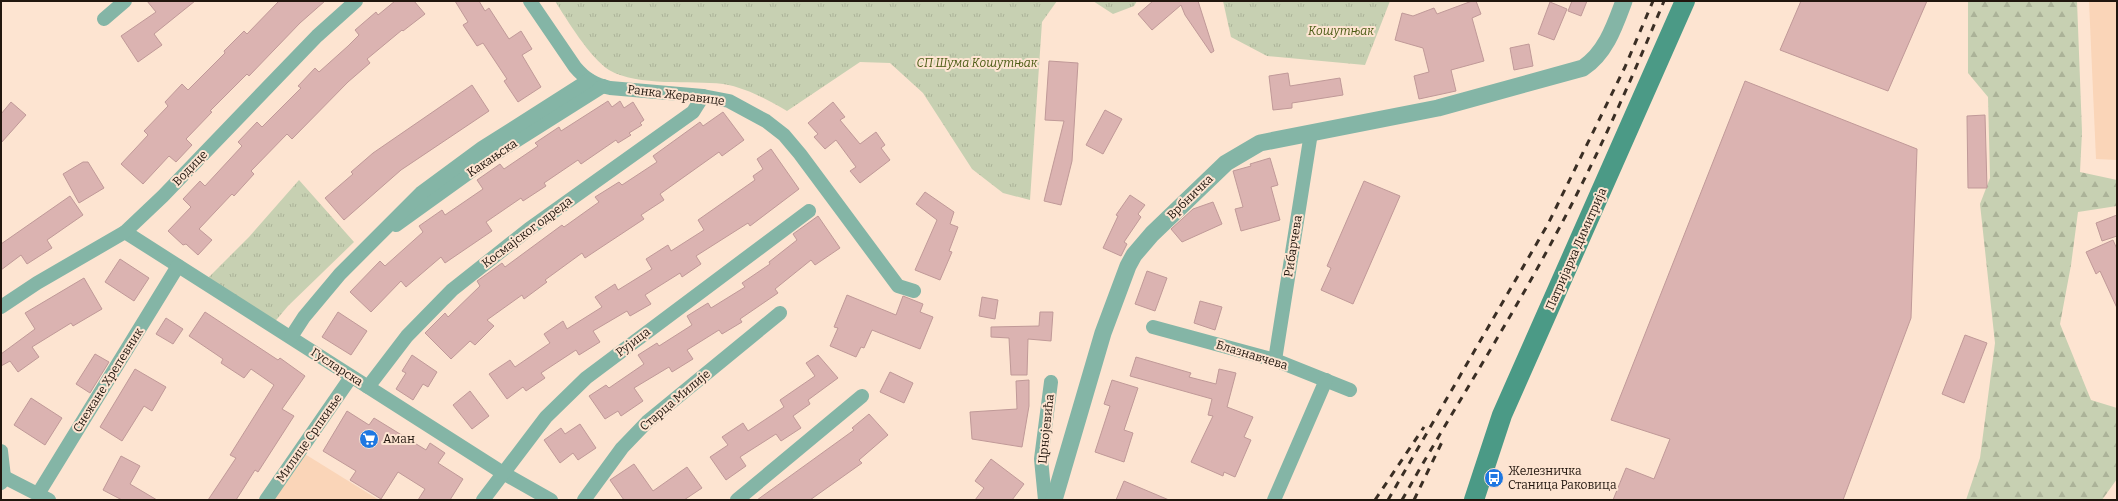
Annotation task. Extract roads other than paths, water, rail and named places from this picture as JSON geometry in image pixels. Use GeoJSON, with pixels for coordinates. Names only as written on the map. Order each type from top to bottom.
{"type":"FeatureCollection","features":[{"type":"Feature","properties":{"kind":"main road","name":"Патријарха Димитрија"},"geometry":{"type":"LineString","coordinates":[[1474,500],[1502,415],[1685,1]]}},
{"type":"Feature","properties":{"kind":"street"},"geometry":{"type":"LineString","coordinates":[[104,19],[125,1]]}},
{"type":"Feature","properties":{"kind":"street","name":"Водице"},"geometry":{"type":"LineString","coordinates":[[1,307],[44,279],[125,232],[168,190],[317,36],[356,1]]}},
{"type":"Feature","properties":{"kind":"street","name":"Ранка Жеравице"},"geometry":{"type":"LineString","coordinates":[[530,1],[575,67],[589,80],[603,86],[703,96],[730,101],[766,121],[784,135],[800,154],[898,286],[914,291]]}},
{"type":"Feature","properties":{"kind":"street","name":"Врбничка"},"geometry":{"type":"LineString","coordinates":[[1054,500],[1103,333],[1121,282],[1134,255],[1173,213],[1236,155],[1260,142],[1445,107],[1503,89],[1583,68],[1591,62],[1604,45],[1624,1]]}},
{"type":"Feature","properties":{"kind":"street","name":"Какањска"},"geometry":{"type":"LineString","coordinates":[[291,337],[304,317],[340,274],[401,212],[442,176],[482,148],[589,80]]}},
{"type":"Feature","properties":{"kind":"street","name":"Какањска"},"geometry":{"type":"LineString","coordinates":[[383,232],[406,219],[492,156],[603,86]]}},
{"type":"Feature","properties":{"kind":"street","name":"Космајског одреда"},"geometry":{"type":"LineString","coordinates":[[368,387],[407,336],[452,290],[529,229],[693,112],[703,96]]}},
{"type":"Feature","properties":{"kind":"street","name":"Рибарчева"},"geometry":{"type":"LineString","coordinates":[[1275,360],[1311,133]]}},
{"type":"Feature","properties":{"kind":"street","name":"Рујица"},"geometry":{"type":"LineString","coordinates":[[483,500],[546,417],[586,378],[809,211]]}},
{"type":"Feature","properties":{"kind":"street","name":"Гусларска"},"geometry":{"type":"LineString","coordinates":[[125,232],[503,473],[551,500]]}},
{"type":"Feature","properties":{"kind":"street","name":"Снежане Хрепевник"},"geometry":{"type":"LineString","coordinates":[[44,497],[178,266]]}},
{"type":"Feature","properties":{"kind":"street","name":"Старца Милије"},"geometry":{"type":"LineString","coordinates":[[584,500],[622,448],[647,422],[780,313]]}},
{"type":"Feature","properties":{"kind":"street","name":"Блазнавчева"},"geometry":{"type":"LineString","coordinates":[[1153,327],[1275,360],[1350,390]]}},
{"type":"Feature","properties":{"kind":"street","name":"Милице Српкиње"},"geometry":{"type":"LineString","coordinates":[[266,500],[351,377]]}},
{"type":"Feature","properties":{"kind":"street"},"geometry":{"type":"LineString","coordinates":[[1274,500],[1326,380]]}},
{"type":"Feature","properties":{"kind":"street","name":"Црнојевића"},"geometry":{"type":"LineString","coordinates":[[1045,500],[1042,459],[1051,382]]}},
{"type":"Feature","properties":{"kind":"street"},"geometry":{"type":"LineString","coordinates":[[737,500],[862,396]]}},
{"type":"Feature","properties":{"kind":"street"},"geometry":{"type":"LineString","coordinates":[[1,451],[3,480],[44,497]]}},
{"type":"Feature","properties":{"kind":"railway"},"geometry":{"type":"LineString","coordinates":[[1388,500],[1548,224],[1625,67],[1653,1]]}},
{"type":"Feature","properties":{"kind":"railway"},"geometry":{"type":"LineString","coordinates":[[1402,500],[1537,270],[1585,178],[1639,61],[1664,1]]}},
{"type":"Feature","properties":{"kind":"railway"},"geometry":{"type":"LineString","coordinates":[[1375,500],[1424,427]]}},
{"type":"Feature","properties":{"kind":"railway"},"geometry":{"type":"LineString","coordinates":[[1414,500],[1442,442]]}},
{"type":"Feature","properties":{"kind":"place","name":"Аман"},"geometry":{"type":"Point","coordinates":[369,439]}},
{"type":"Feature","properties":{"kind":"place","name":"Железничка Станица Раковица"},"geometry":{"type":"Point","coordinates":[1494,478]}},
{"type":"Feature","properties":{"kind":"park label","name":"Кошутњак"},"geometry":{"type":"Point","coordinates":[1341,31]}},
{"type":"Feature","properties":{"kind":"park label","name":"СП Шума Кошутњак"},"geometry":{"type":"Point","coordinates":[977,63]}}]}
